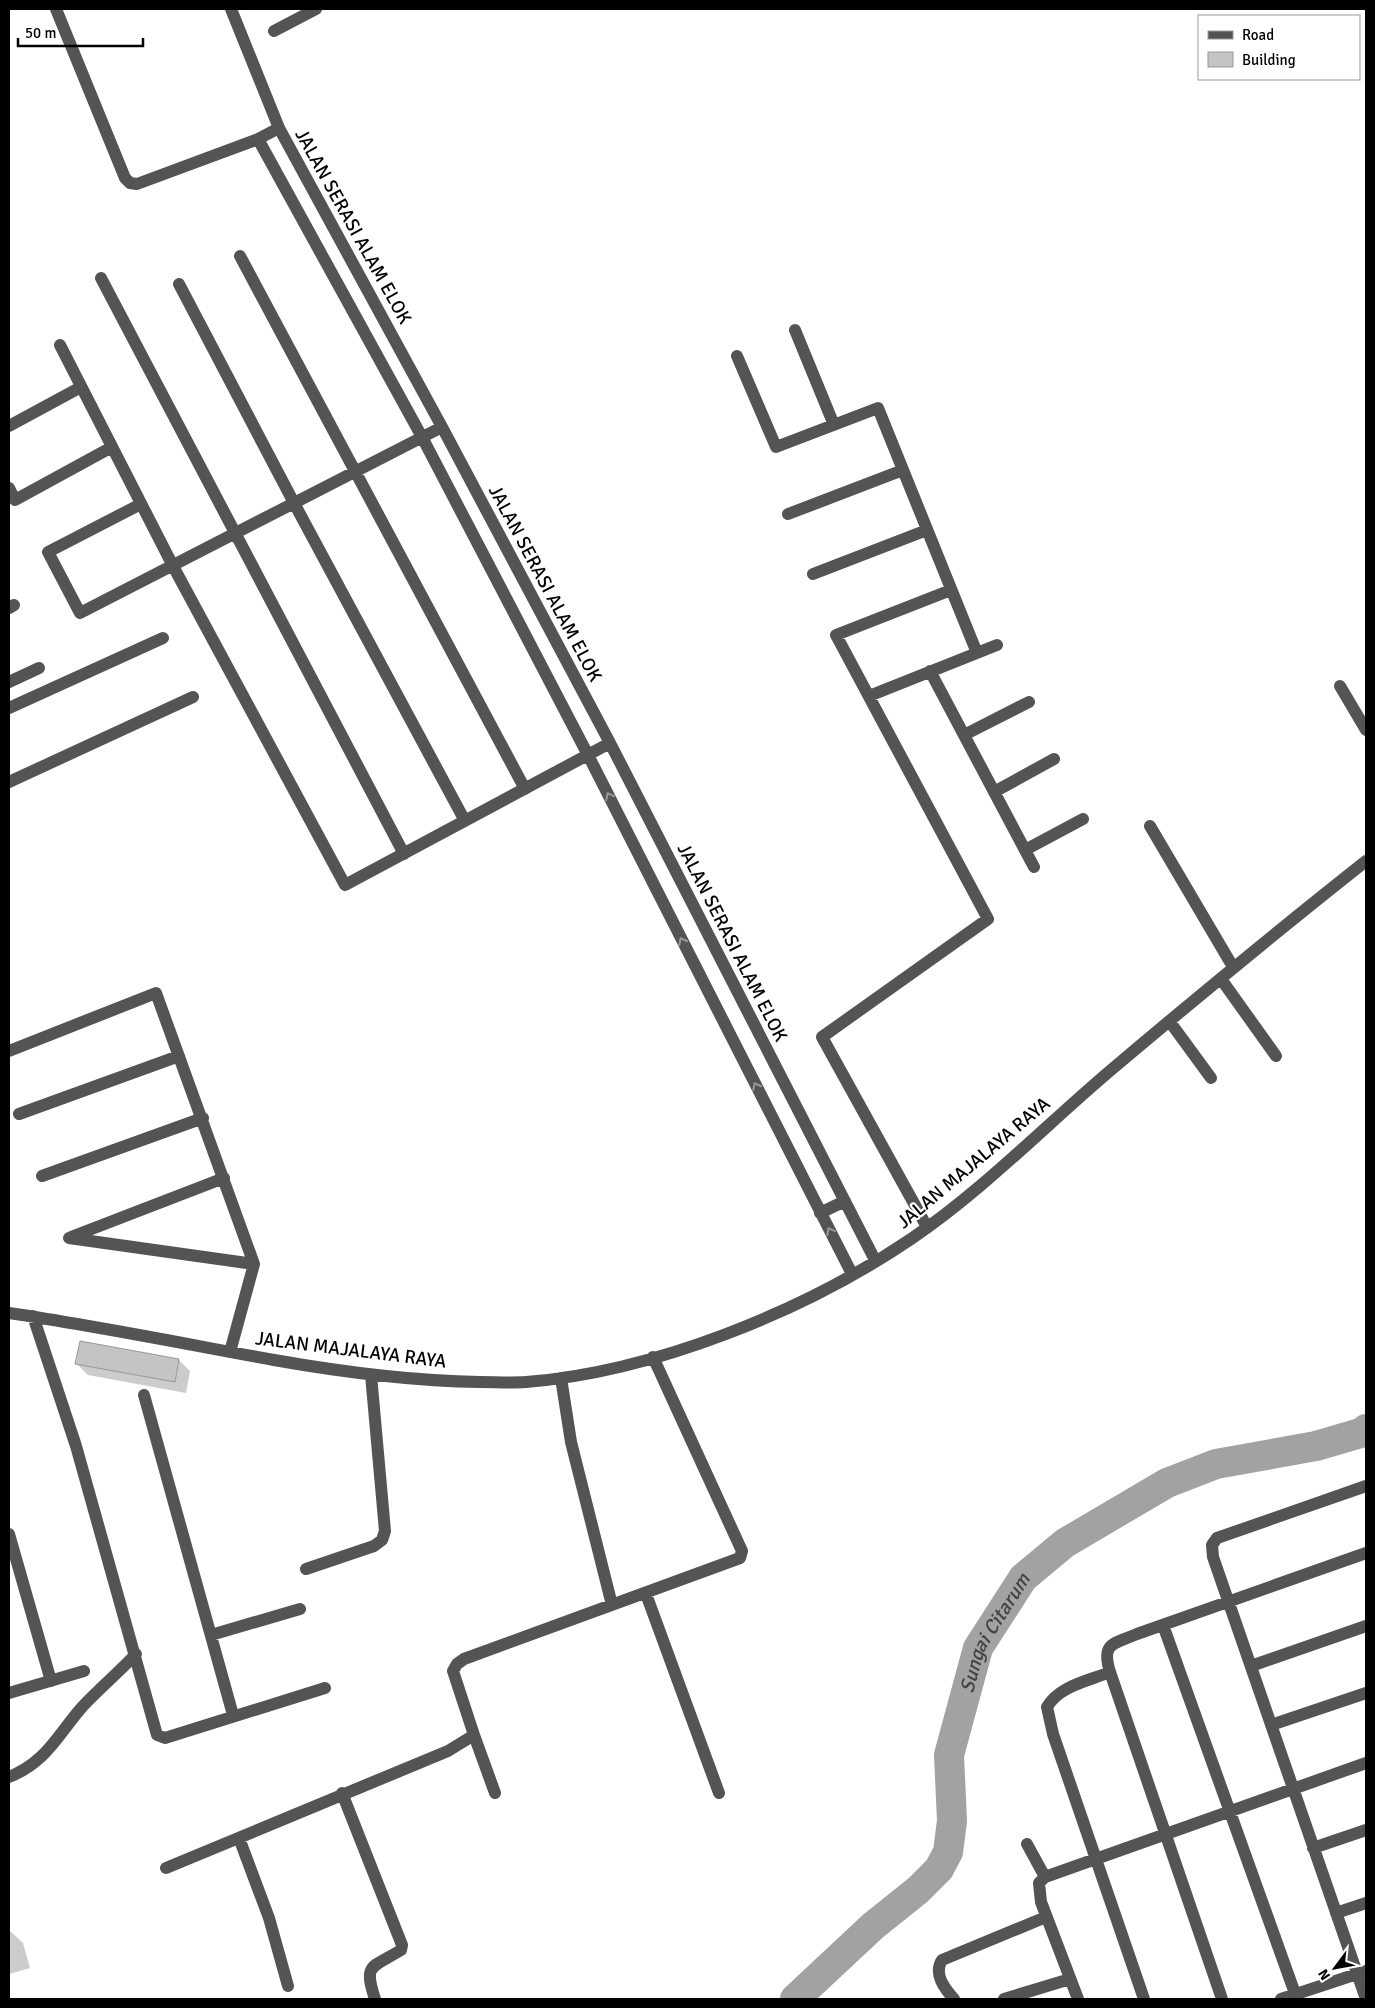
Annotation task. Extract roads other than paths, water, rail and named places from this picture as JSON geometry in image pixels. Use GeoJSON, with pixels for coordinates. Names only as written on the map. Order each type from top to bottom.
{"type":"FeatureCollection","features":[{"type":"Feature","properties":{"kind":"street","name":"JALAN SERASI ALAM ELOK"},"geometry":{"type":"LineString","coordinates":[[56,9],[125,178],[130,183],[138,184],[258,139],[279,128],[442,427],[610,743],[875,1260]]}},
{"type":"Feature","properties":{"kind":"street"},"geometry":{"type":"LineString","coordinates":[[231,9],[279,128]]}},
{"type":"Feature","properties":{"kind":"street"},"geometry":{"type":"LineString","coordinates":[[274,31],[301,12],[316,9]]}},
{"type":"Feature","properties":{"kind":"street"},"geometry":{"type":"LineString","coordinates":[[258,139],[422,437],[588,755],[852,1274]]}},
{"type":"Feature","properties":{"kind":"street"},"geometry":{"type":"LineString","coordinates":[[240,256],[525,789]]}},
{"type":"Feature","properties":{"kind":"street"},"geometry":{"type":"LineString","coordinates":[[101,278],[404,854]]}},
{"type":"Feature","properties":{"kind":"street"},"geometry":{"type":"LineString","coordinates":[[179,284],[465,821]]}},
{"type":"Feature","properties":{"kind":"street"},"geometry":{"type":"LineString","coordinates":[[795,330],[834,425]]}},
{"type":"Feature","properties":{"kind":"street"},"geometry":{"type":"LineString","coordinates":[[60,345],[173,566],[345,885],[610,743]]}},
{"type":"Feature","properties":{"kind":"street"},"geometry":{"type":"LineString","coordinates":[[737,356],[776,447],[878,408],[977,653]]}},
{"type":"Feature","properties":{"kind":"street"},"geometry":{"type":"LineString","coordinates":[[9,426],[81,387]]}},
{"type":"Feature","properties":{"kind":"street"},"geometry":{"type":"LineString","coordinates":[[141,504],[48,552],[80,613],[442,427]]}},
{"type":"Feature","properties":{"kind":"street"},"geometry":{"type":"LineString","coordinates":[[9,488],[15,500],[112,447]]}},
{"type":"Feature","properties":{"kind":"street"},"geometry":{"type":"LineString","coordinates":[[788,514],[903,470]]}},
{"type":"Feature","properties":{"kind":"street"},"geometry":{"type":"LineString","coordinates":[[812,574],[927,530]]}},
{"type":"Feature","properties":{"kind":"street"},"geometry":{"type":"LineString","coordinates":[[927,1227],[822,1037],[988,919],[836,634],[951,590]]}},
{"type":"Feature","properties":{"kind":"street"},"geometry":{"type":"LineString","coordinates":[[9,708],[163,638]]}},
{"type":"Feature","properties":{"kind":"street"},"geometry":{"type":"LineString","coordinates":[[869,696],[997,645]]}},
{"type":"Feature","properties":{"kind":"street"},"geometry":{"type":"LineString","coordinates":[[9,682],[39,668]]}},
{"type":"Feature","properties":{"kind":"street"},"geometry":{"type":"LineString","coordinates":[[930,672],[1034,867]]}},
{"type":"Feature","properties":{"kind":"street"},"geometry":{"type":"LineString","coordinates":[[1340,686],[1366,730]]}},
{"type":"Feature","properties":{"kind":"street"},"geometry":{"type":"LineString","coordinates":[[9,782],[193,697]]}},
{"type":"Feature","properties":{"kind":"street"},"geometry":{"type":"LineString","coordinates":[[964,735],[1029,702]]}},
{"type":"Feature","properties":{"kind":"street"},"geometry":{"type":"LineString","coordinates":[[994,792],[1054,758]]}},
{"type":"Feature","properties":{"kind":"street"},"geometry":{"type":"LineString","coordinates":[[1025,850],[1083,819]]}},
{"type":"Feature","properties":{"kind":"street"},"geometry":{"type":"LineString","coordinates":[[1150,826],[1233,968]]}},
{"type":"Feature","properties":{"kind":"street","name":"JALAN MAJALAYA RAYA"},"geometry":{"type":"LineString","coordinates":[[9,1313],[371,1375],[452,1382],[523,1382],[561,1378],[653,1357],[785,1310],[852,1274],[927,1227],[967,1196],[1233,968],[1366,860]]}},
{"type":"Feature","properties":{"kind":"street"},"geometry":{"type":"LineString","coordinates":[[1221,979],[1276,1056]]}},
{"type":"Feature","properties":{"kind":"street"},"geometry":{"type":"LineString","coordinates":[[9,1051],[156,993],[203,1118],[254,1264],[230,1352]]}},
{"type":"Feature","properties":{"kind":"street"},"geometry":{"type":"LineString","coordinates":[[1170,1022],[1211,1078]]}},
{"type":"Feature","properties":{"kind":"street"},"geometry":{"type":"LineString","coordinates":[[19,1114],[179,1056]]}},
{"type":"Feature","properties":{"kind":"street"},"geometry":{"type":"LineString","coordinates":[[42,1176],[203,1118]]}},
{"type":"Feature","properties":{"kind":"street"},"geometry":{"type":"LineString","coordinates":[[224,1178],[69,1238],[254,1264]]}},
{"type":"Feature","properties":{"kind":"street"},"geometry":{"type":"LineString","coordinates":[[820,1213],[844,1202]]}},
{"type":"Feature","properties":{"kind":"street"},"geometry":{"type":"LineString","coordinates":[[33,1316],[76,1446],[158,1735],[161,1738],[325,1688]]}},
{"type":"Feature","properties":{"kind":"street"},"geometry":{"type":"LineString","coordinates":[[495,1793],[454,1678],[453,1671],[457,1664],[646,1594],[742,1555],[653,1357]]}},
{"type":"Feature","properties":{"kind":"street"},"geometry":{"type":"LineString","coordinates":[[306,1569],[374,1546],[382,1540],[385,1531],[371,1375]]}},
{"type":"Feature","properties":{"kind":"street"},"geometry":{"type":"LineString","coordinates":[[561,1378],[571,1442],[612,1605]]}},
{"type":"Feature","properties":{"kind":"street"},"geometry":{"type":"LineString","coordinates":[[144,1395],[233,1715]]}},
{"type":"Feature","properties":{"kind":"street"},"geometry":{"type":"LineString","coordinates":[[1366,1486],[1217,1538],[1212,1545],[1213,1557],[1336,1913],[1361,1972],[1366,1999]]}},
{"type":"Feature","properties":{"kind":"street"},"geometry":{"type":"LineString","coordinates":[[9,1534],[51,1681]]}},
{"type":"Feature","properties":{"kind":"street"},"geometry":{"type":"LineString","coordinates":[[1222,1999],[1110,1672],[1106,1659],[1109,1645],[1366,1553]]}},
{"type":"Feature","properties":{"kind":"street"},"geometry":{"type":"LineString","coordinates":[[646,1594],[719,1794]]}},
{"type":"Feature","properties":{"kind":"street"},"geometry":{"type":"LineString","coordinates":[[211,1635],[300,1609]]}},
{"type":"Feature","properties":{"kind":"street"},"geometry":{"type":"LineString","coordinates":[[1163,1625],[1296,1997]]}},
{"type":"Feature","properties":{"kind":"street"},"geometry":{"type":"LineString","coordinates":[[1251,1666],[1366,1626]]}},
{"type":"Feature","properties":{"kind":"street"},"geometry":{"type":"LineString","coordinates":[[9,1777],[36,1763],[62,1735],[82,1707],[136,1654]]}},
{"type":"Feature","properties":{"kind":"street"},"geometry":{"type":"LineString","coordinates":[[9,1693],[84,1671]]}},
{"type":"Feature","properties":{"kind":"street"},"geometry":{"type":"LineString","coordinates":[[1110,1672],[1064,1690],[1051,1700],[1046,1707],[1053,1734],[1144,1999]]}},
{"type":"Feature","properties":{"kind":"street"},"geometry":{"type":"LineString","coordinates":[[1272,1725],[1366,1692]]}},
{"type":"Feature","properties":{"kind":"street"},"geometry":{"type":"LineString","coordinates":[[166,1868],[342,1793],[448,1751],[474,1735]]}},
{"type":"Feature","properties":{"kind":"street"},"geometry":{"type":"LineString","coordinates":[[1078,1999],[1046,1917],[1039,1892],[1040,1884],[1045,1877],[1366,1763]]}},
{"type":"Feature","properties":{"kind":"street"},"geometry":{"type":"LineString","coordinates":[[342,1793],[402,1945],[401,1950],[371,1968],[368,1974],[375,1999]]}},
{"type":"Feature","properties":{"kind":"street"},"geometry":{"type":"LineString","coordinates":[[1314,1848],[1366,1830]]}},
{"type":"Feature","properties":{"kind":"street"},"geometry":{"type":"LineString","coordinates":[[239,1838],[268,1918],[288,1986]]}},
{"type":"Feature","properties":{"kind":"street"},"geometry":{"type":"LineString","coordinates":[[1026,1844],[1045,1877]]}},
{"type":"Feature","properties":{"kind":"street"},"geometry":{"type":"LineString","coordinates":[[1336,1913],[1366,1902]]}},
{"type":"Feature","properties":{"kind":"street"},"geometry":{"type":"LineString","coordinates":[[954,1999],[944,1986],[938,1971],[942,1960],[1046,1917]]}},
{"type":"Feature","properties":{"kind":"street"},"geometry":{"type":"LineString","coordinates":[[1281,1999],[1296,1997],[1361,1972]]}},
{"type":"Feature","properties":{"kind":"street"},"geometry":{"type":"LineString","coordinates":[[1004,1999],[1070,1979]]}},
{"type":"Feature","properties":{"kind":"waterway","name":"Sungai Citarum"},"geometry":{"type":"LineString","coordinates":[[795,1999],[873,1926],[918,1890],[939,1869],[948,1852],[952,1821],[949,1755],[978,1648],[1023,1578],[1065,1543],[1167,1483],[1216,1464],[1316,1446],[1364,1432],[1366,1429]]}}]}
